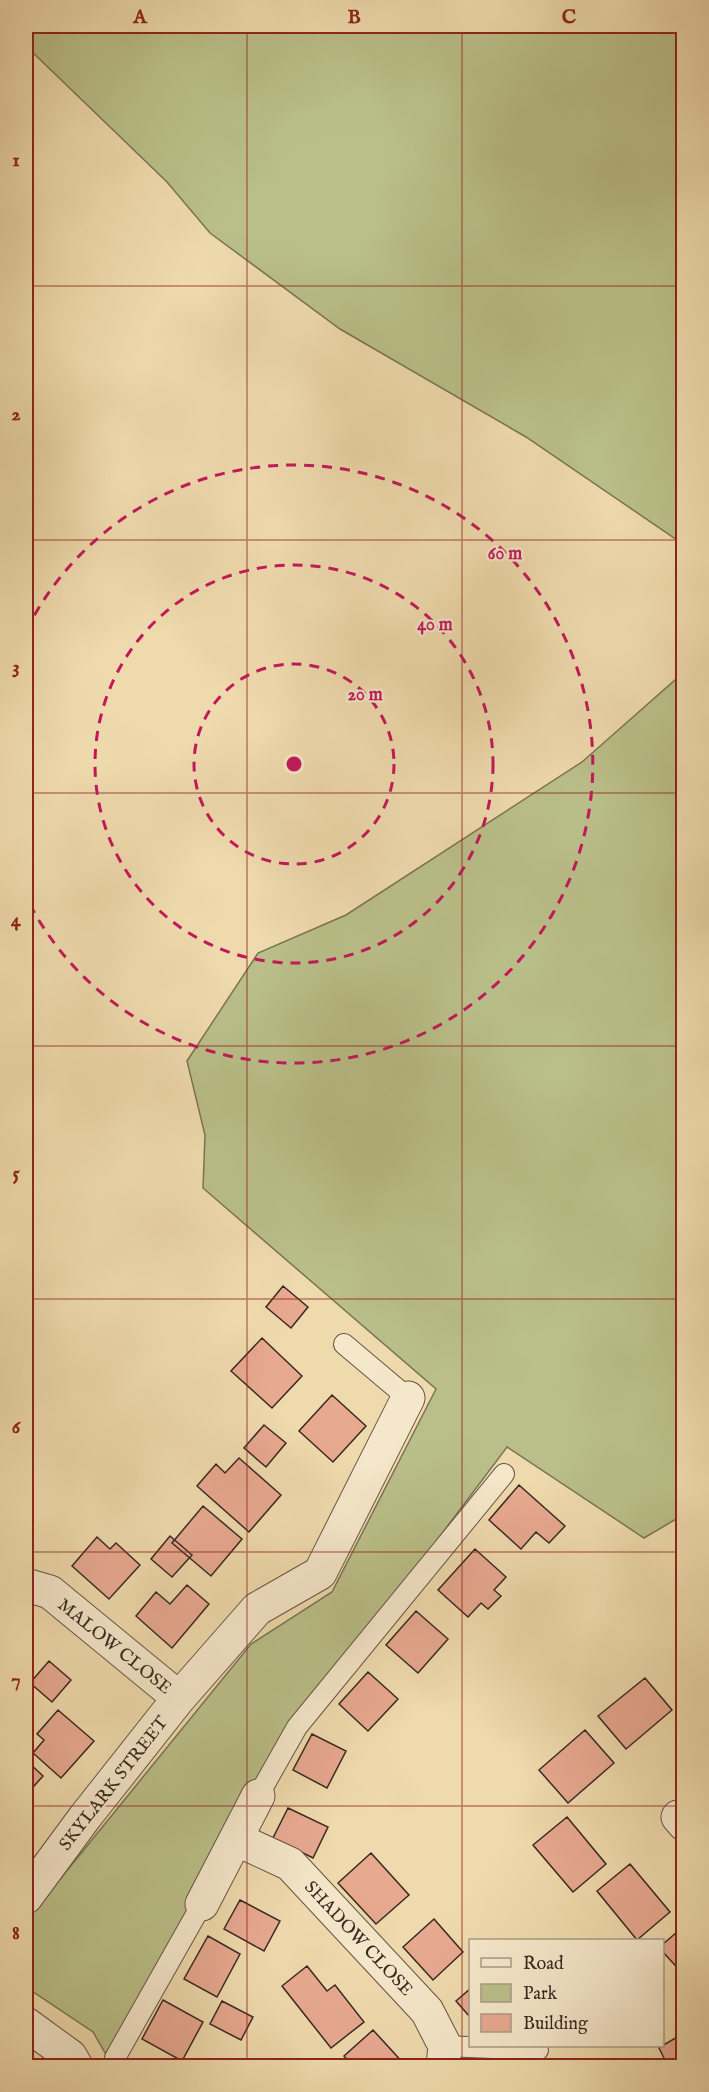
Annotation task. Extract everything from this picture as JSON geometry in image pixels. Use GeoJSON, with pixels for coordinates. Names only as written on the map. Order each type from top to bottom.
{"type":"FeatureCollection","features":[{"type":"Feature","properties":{"kind":"street","name":"MALOW CLOSE"},"geometry":{"type":"LineString","coordinates":[[26,1585],[50,1592],[179,1698],[257,1609],[320,1573],[408,1398]]}},
{"type":"Feature","properties":{"kind":"street","name":"SKYLARK STREET"},"geometry":{"type":"LineString","coordinates":[[26,1897],[85,1817],[179,1698]]}},
{"type":"Feature","properties":{"kind":"street"},"geometry":{"type":"LineString","coordinates":[[202,1904],[258,1796]]}},
{"type":"Feature","properties":{"kind":"street","name":"SHADOW CLOSE"},"geometry":{"type":"LineString","coordinates":[[236,1839],[290,1864],[427,2011],[444,2056]]}},
{"type":"Feature","properties":{"kind":"street"},"geometry":{"type":"LineString","coordinates":[[26,2024],[70,2056],[76,2067]]}},
{"type":"Feature","properties":{"kind":"lane"},"geometry":{"type":"LineString","coordinates":[[344,1344],[408,1398]]}},
{"type":"Feature","properties":{"kind":"lane"},"geometry":{"type":"LineString","coordinates":[[258,1796],[297,1726],[504,1474]]}},
{"type":"Feature","properties":{"kind":"lane"},"geometry":{"type":"LineString","coordinates":[[115,2058],[202,1904]]}},
{"type":"Feature","properties":{"kind":"lane"},"geometry":{"type":"LineString","coordinates":[[444,2056],[538,2050]]}},
{"type":"Feature","properties":{"kind":"green space"},"geometry":{"type":"Polygon","coordinates":[[[26,26],[683,26],[683,544],[526,437],[340,329],[210,233],[167,182],[26,46],[26,26]]]}},
{"type":"Feature","properties":{"kind":"green space"},"geometry":{"type":"Polygon","coordinates":[[[683,673],[683,1515],[644,1538],[507,1447],[259,1777],[108,2058],[93,2032],[26,1987],[26,1921],[251,1644],[332,1592],[436,1389],[203,1188],[205,1135],[187,1061],[258,953],[346,915],[582,762],[683,673]]]}},
{"type":"Feature","properties":{"kind":"building"},"geometry":{"type":"Polygon","coordinates":[[[283,1286],[308,1307],[291,1328],[266,1307],[283,1286]]]}},
{"type":"Feature","properties":{"kind":"building"},"geometry":{"type":"Polygon","coordinates":[[[262,1338],[302,1376],[272,1408],[231,1371],[262,1338]]]}},
{"type":"Feature","properties":{"kind":"building"},"geometry":{"type":"Polygon","coordinates":[[[332,1395],[366,1426],[333,1462],[299,1431],[332,1395]]]}},
{"type":"Feature","properties":{"kind":"building"},"geometry":{"type":"Polygon","coordinates":[[[264,1425],[286,1443],[266,1467],[244,1448],[264,1425]]]}},
{"type":"Feature","properties":{"kind":"building"},"geometry":{"type":"Polygon","coordinates":[[[239,1458],[281,1495],[249,1532],[197,1486],[216,1464],[225,1473],[239,1458]]]}},
{"type":"Feature","properties":{"kind":"building"},"geometry":{"type":"Polygon","coordinates":[[[519,1485],[565,1526],[549,1543],[536,1532],[521,1549],[489,1520],[519,1485]]]}},
{"type":"Feature","properties":{"kind":"building"},"geometry":{"type":"Polygon","coordinates":[[[203,1506],[242,1539],[211,1576],[172,1543],[203,1506]]]}},
{"type":"Feature","properties":{"kind":"building"},"geometry":{"type":"Polygon","coordinates":[[[170,1536],[192,1555],[172,1577],[151,1559],[170,1536]]]}},
{"type":"Feature","properties":{"kind":"building"},"geometry":{"type":"Polygon","coordinates":[[[97,1537],[110,1549],[116,1543],[140,1565],[109,1599],[72,1566],[97,1537]]]}},
{"type":"Feature","properties":{"kind":"building"},"geometry":{"type":"Polygon","coordinates":[[[475,1549],[506,1577],[494,1590],[501,1596],[488,1609],[481,1603],[468,1617],[438,1590],[475,1549]]]}},
{"type":"Feature","properties":{"kind":"building"},"geometry":{"type":"Polygon","coordinates":[[[187,1585],[209,1604],[172,1648],[136,1616],[156,1592],[170,1604],[187,1585]]]}},
{"type":"Feature","properties":{"kind":"building"},"geometry":{"type":"Polygon","coordinates":[[[416,1611],[448,1639],[418,1673],[386,1645],[416,1611]]]}},
{"type":"Feature","properties":{"kind":"building"},"geometry":{"type":"Polygon","coordinates":[[[49,1661],[71,1680],[52,1702],[30,1683],[49,1661]]]}},
{"type":"Feature","properties":{"kind":"building"},"geometry":{"type":"Polygon","coordinates":[[[368,1672],[398,1699],[368,1731],[339,1704],[368,1672]]]}},
{"type":"Feature","properties":{"kind":"building"},"geometry":{"type":"Polygon","coordinates":[[[645,1678],[672,1710],[626,1749],[598,1716],[645,1678]]]}},
{"type":"Feature","properties":{"kind":"building"},"geometry":{"type":"Polygon","coordinates":[[[58,1710],[94,1741],[61,1778],[33,1753],[44,1740],[37,1734],[58,1710]]]}},
{"type":"Feature","properties":{"kind":"building"},"geometry":{"type":"Polygon","coordinates":[[[585,1730],[614,1763],[568,1803],[539,1770],[585,1730]]]}},
{"type":"Feature","properties":{"kind":"building"},"geometry":{"type":"Polygon","coordinates":[[[312,1734],[346,1751],[327,1788],[293,1770],[312,1734]]]}},
{"type":"Feature","properties":{"kind":"building"},"geometry":{"type":"Polygon","coordinates":[[[26,1760],[43,1776],[26,1795],[26,1760]]]}},
{"type":"Feature","properties":{"kind":"building"},"geometry":{"type":"Polygon","coordinates":[[[288,1808],[328,1827],[313,1858],[273,1838],[288,1808]]]}},
{"type":"Feature","properties":{"kind":"building"},"geometry":{"type":"Polygon","coordinates":[[[567,1817],[606,1864],[573,1892],[533,1845],[567,1817]]]}},
{"type":"Feature","properties":{"kind":"building"},"geometry":{"type":"Polygon","coordinates":[[[371,1853],[409,1895],[376,1924],[338,1883],[371,1853]]]}},
{"type":"Feature","properties":{"kind":"building"},"geometry":{"type":"Polygon","coordinates":[[[630,1864],[670,1912],[636,1939],[597,1891],[630,1864]]]}},
{"type":"Feature","properties":{"kind":"building"},"geometry":{"type":"Polygon","coordinates":[[[240,1900],[280,1921],[264,1951],[224,1929],[240,1900]]]}},
{"type":"Feature","properties":{"kind":"building"},"geometry":{"type":"Polygon","coordinates":[[[434,1919],[463,1952],[433,1980],[403,1947],[434,1919]]]}},
{"type":"Feature","properties":{"kind":"building"},"geometry":{"type":"Polygon","coordinates":[[[684,1926],[684,1975],[664,1953],[664,1943],[684,1926]]]}},
{"type":"Feature","properties":{"kind":"building"},"geometry":{"type":"Polygon","coordinates":[[[208,1936],[240,1954],[217,1997],[184,1979],[208,1936]]]}},
{"type":"Feature","properties":{"kind":"building"},"geometry":{"type":"Polygon","coordinates":[[[307,1966],[327,1991],[335,1985],[364,2022],[331,2048],[282,1986],[307,1966]]]}},
{"type":"Feature","properties":{"kind":"building"},"geometry":{"type":"Polygon","coordinates":[[[469,1990],[469,2016],[456,2001],[469,1990]]]}},
{"type":"Feature","properties":{"kind":"building"},"geometry":{"type":"Polygon","coordinates":[[[163,2000],[203,2022],[182,2061],[142,2039],[163,2000]]]}},
{"type":"Feature","properties":{"kind":"building"},"geometry":{"type":"Polygon","coordinates":[[[222,2001],[253,2017],[241,2040],[210,2024],[222,2001]]]}},
{"type":"Feature","properties":{"kind":"building"},"geometry":{"type":"Polygon","coordinates":[[[373,2030],[406,2066],[353,2066],[344,2056],[373,2030]]]}},
{"type":"Feature","properties":{"kind":"building"},"geometry":{"type":"Polygon","coordinates":[[[684,2033],[684,2066],[668,2066],[658,2047],[664,2047],[684,2033]]]}}]}
